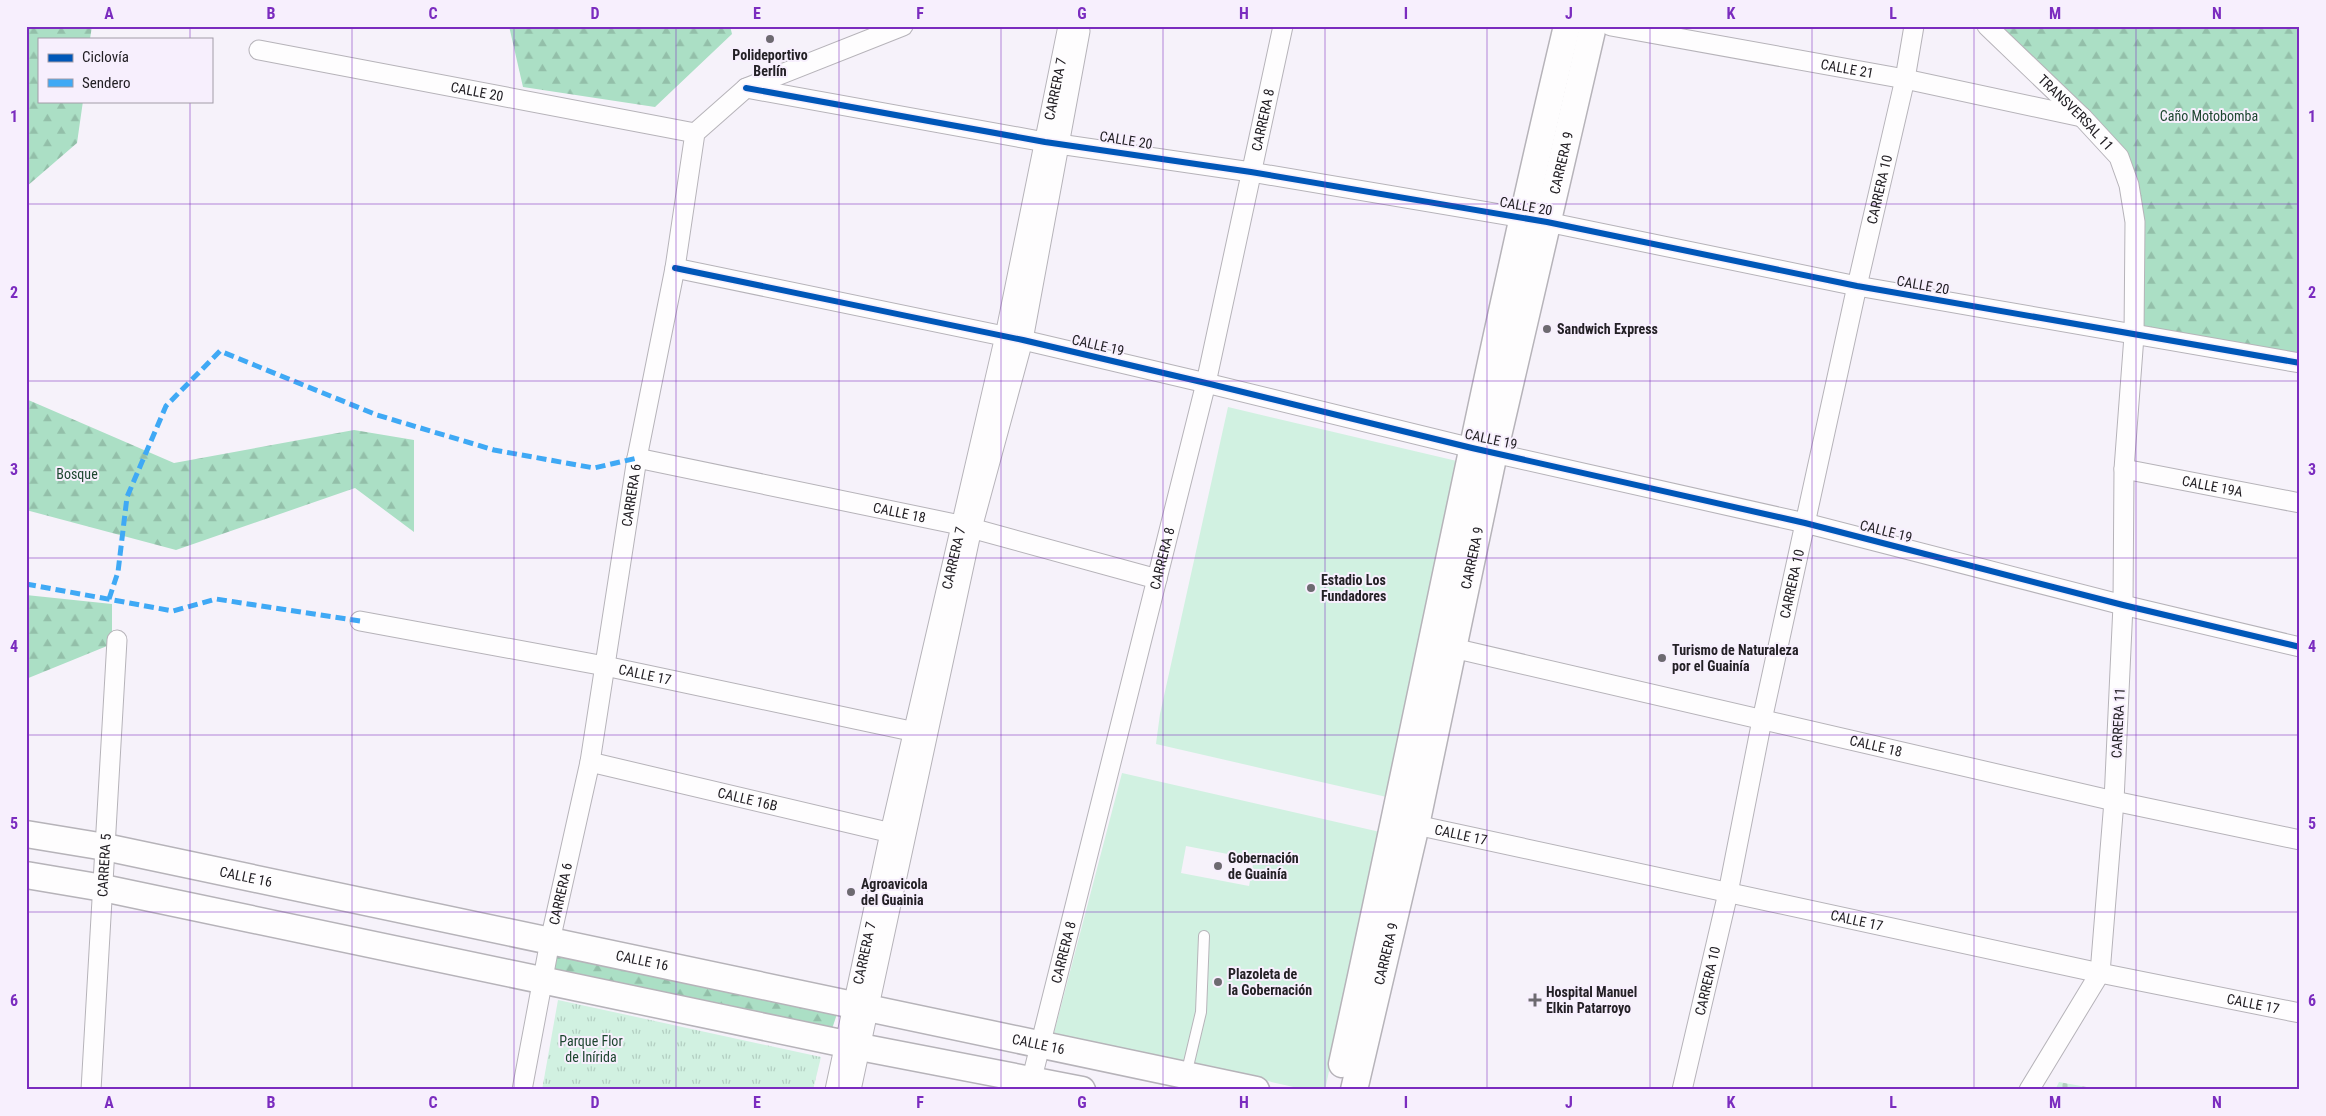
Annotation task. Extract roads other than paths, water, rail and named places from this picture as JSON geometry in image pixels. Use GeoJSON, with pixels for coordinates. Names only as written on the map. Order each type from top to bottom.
{"type":"FeatureCollection","features":[{"type":"Feature","properties":{"kind":"street"},"geometry":{"type":"LineString","coordinates":[[695,133],[746,88],[903,26]]}},
{"type":"Feature","properties":{"kind":"street","name":"CARRERA 7"},"geometry":{"type":"LineString","coordinates":[[966,527],[1024,340],[1068,26]]}},
{"type":"Feature","properties":{"kind":"street","name":"CARRERA 7"},"geometry":{"type":"LineString","coordinates":[[851,1090],[853,1046],[861,1006],[966,527],[1005,336],[1081,26]]}},
{"type":"Feature","properties":{"kind":"street","name":"CARRERA 8"},"geometry":{"type":"LineString","coordinates":[[1030,1084],[1206,383],[1283,26]]}},
{"type":"Feature","properties":{"kind":"street","name":"CARRERA 9"},"geometry":{"type":"LineString","coordinates":[[1354,1090],[1416,825],[1453,648],[1521,218],[1567,26]]}},
{"type":"Feature","properties":{"kind":"street","name":"CARRERA 9"},"geometry":{"type":"LineString","coordinates":[[1337,1090],[1404,785],[1483,450],[1547,222],[1593,26]]}},
{"type":"Feature","properties":{"kind":"street","name":"CALLE 21"},"geometry":{"type":"LineString","coordinates":[[1611,26],[1906,79],[2083,118]]}},
{"type":"Feature","properties":{"kind":"street","name":"CARRERA 10"},"geometry":{"type":"LineString","coordinates":[[1682,1090],[1728,893],[1762,720],[1857,286],[1906,79],[1914,26]]}},
{"type":"Feature","properties":{"kind":"street","name":"TRANSVERSAL 11"},"geometry":{"type":"LineString","coordinates":[[1987,26],[2083,118],[2118,158],[2130,185],[2135,222],[2134,336]]}},
{"type":"Feature","properties":{"kind":"street","name":"CALLE 20"},"geometry":{"type":"LineString","coordinates":[[259,50],[695,133]]}},
{"type":"Feature","properties":{"kind":"street","name":"CALLE 20"},"geometry":{"type":"LineString","coordinates":[[746,88],[1052,142],[1251,172],[1547,222],[1857,286],[2300,364]]}},
{"type":"Feature","properties":{"kind":"street","name":"CARRERA 6"},"geometry":{"type":"LineString","coordinates":[[522,1090],[550,941],[590,762],[637,458],[675,268],[695,133]]}},
{"type":"Feature","properties":{"kind":"street","name":"CALLE 19"},"geometry":{"type":"LineString","coordinates":[[675,268],[1024,340],[1483,450],[1805,523],[2123,605],[2300,647]]}},
{"type":"Feature","properties":{"kind":"street","name":"CARRERA 11"},"geometry":{"type":"LineString","coordinates":[[2029,1090],[2100,973],[2114,801],[2123,605],[2124,469],[2134,336]]}},
{"type":"Feature","properties":{"kind":"street","name":"CALLE 18"},"geometry":{"type":"LineString","coordinates":[[637,458],[966,527],[1157,579]]}},
{"type":"Feature","properties":{"kind":"street","name":"CALLE 19A"},"geometry":{"type":"LineString","coordinates":[[2124,469],[2300,503]]}},
{"type":"Feature","properties":{"kind":"street","name":"CALLE 17"},"geometry":{"type":"LineString","coordinates":[[360,621],[605,666],[921,733]]}},
{"type":"Feature","properties":{"kind":"street","name":"CARRERA 5"},"geometry":{"type":"LineString","coordinates":[[91,1090],[117,640]]}},
{"type":"Feature","properties":{"kind":"street","name":"CALLE 18"},"geometry":{"type":"LineString","coordinates":[[1453,648],[2114,801],[2300,840]]}},
{"type":"Feature","properties":{"kind":"street","name":"CALLE 16B"},"geometry":{"type":"LineString","coordinates":[[590,762],[898,835]]}},
{"type":"Feature","properties":{"kind":"street","name":"CALLE 17"},"geometry":{"type":"LineString","coordinates":[[1416,825],[2100,973],[2300,1012]]}},
{"type":"Feature","properties":{"kind":"street","name":"CALLE 16"},"geometry":{"type":"LineString","coordinates":[[26,834],[105,847],[1039,1044],[1184,1082],[1256,1090]]}},
{"type":"Feature","properties":{"kind":"street"},"geometry":{"type":"LineString","coordinates":[[26,875],[103,888],[543,979],[1030,1084],[1082,1090]]}},
{"type":"Feature","properties":{"kind":"street","name":"CARRERA 7"},"geometry":{"type":"LineString","coordinates":[[835,1090],[853,1046]]}},
{"type":"Feature","properties":{"kind":"lane"},"geometry":{"type":"LineString","coordinates":[[1184,1082],[1201,1012],[1204,936]]}},
{"type":"Feature","properties":{"kind":"place","name":"Polideportivo Berlín"},"geometry":{"type":"Point","coordinates":[770,39]}},
{"type":"Feature","properties":{"kind":"place","name":"Sandwich Express"},"geometry":{"type":"Point","coordinates":[1547,329]}},
{"type":"Feature","properties":{"kind":"place","name":"Estadio Los Fundadores"},"geometry":{"type":"Point","coordinates":[1311,588]}},
{"type":"Feature","properties":{"kind":"place","name":"Turismo de Naturaleza por el Guainía"},"geometry":{"type":"Point","coordinates":[1662,658]}},
{"type":"Feature","properties":{"kind":"place","name":"Gobernación de Guainía"},"geometry":{"type":"Point","coordinates":[1218,866]}},
{"type":"Feature","properties":{"kind":"place","name":"Agroavicola del Guainia"},"geometry":{"type":"Point","coordinates":[851,892]}},
{"type":"Feature","properties":{"kind":"place","name":"Plazoleta de la Gobernación"},"geometry":{"type":"Point","coordinates":[1218,982]}},
{"type":"Feature","properties":{"kind":"place","name":"Hospital Manuel Elkin Patarroyo"},"geometry":{"type":"Point","coordinates":[1535,1000]}},
{"type":"Feature","properties":{"kind":"park label","name":"Caño Motobomba"},"geometry":{"type":"Point","coordinates":[2209,116]}},
{"type":"Feature","properties":{"kind":"park label","name":"Bosque"},"geometry":{"type":"Point","coordinates":[77,474]}},
{"type":"Feature","properties":{"kind":"park label","name":"Parque Flor de Inírida"},"geometry":{"type":"Point","coordinates":[591,1050]}}]}
